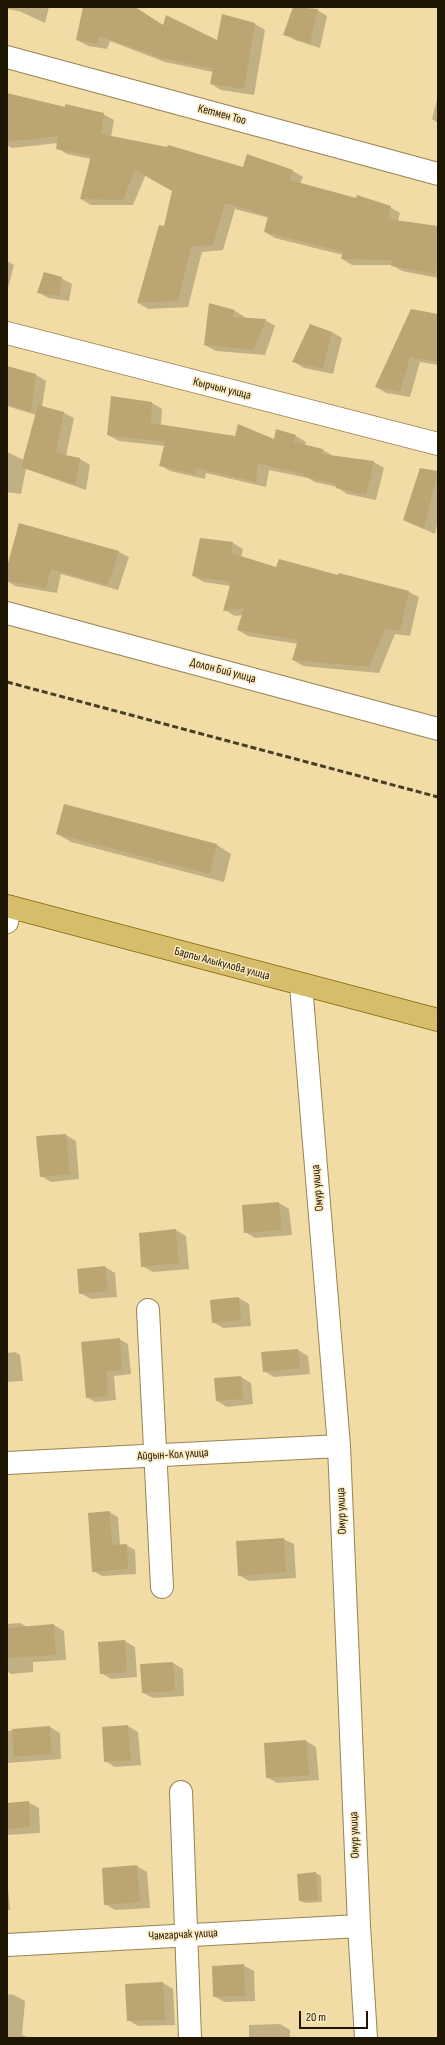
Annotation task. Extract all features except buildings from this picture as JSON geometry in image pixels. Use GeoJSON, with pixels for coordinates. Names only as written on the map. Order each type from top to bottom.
{"type":"FeatureCollection","features":[{"type":"Feature","properties":{"kind":"main road","name":"Барпы Алыкулова улица"},"geometry":{"type":"LineString","coordinates":[[8,912],[438,1020]]}},
{"type":"Feature","properties":{"kind":"street","name":"Кетмен Тоо"},"geometry":{"type":"LineString","coordinates":[[7,57],[438,174]]}},
{"type":"Feature","properties":{"kind":"street","name":"Кырчын улица"},"geometry":{"type":"LineString","coordinates":[[7,334],[438,444]]}},
{"type":"Feature","properties":{"kind":"street","name":"Долон Бий улица"},"geometry":{"type":"LineString","coordinates":[[7,613],[438,729]]}},
{"type":"Feature","properties":{"kind":"street","name":"Омур улица"},"geometry":{"type":"LineString","coordinates":[[301,985],[339,1446],[359,1926],[366,2038]]}},
{"type":"Feature","properties":{"kind":"street"},"geometry":{"type":"LineString","coordinates":[[148,1310],[162,1587]]}},
{"type":"Feature","properties":{"kind":"street","name":"Айдын-Кол улица"},"geometry":{"type":"LineString","coordinates":[[7,1463],[339,1446]]}},
{"type":"Feature","properties":{"kind":"street"},"geometry":{"type":"LineString","coordinates":[[181,1792],[190,2038]]}},
{"type":"Feature","properties":{"kind":"street","name":"Чамгарчак улица"},"geometry":{"type":"LineString","coordinates":[[7,1945],[359,1926]]}},
{"type":"Feature","properties":{"kind":"railway"},"geometry":{"type":"LineString","coordinates":[[7,682],[438,797]]}}]}
